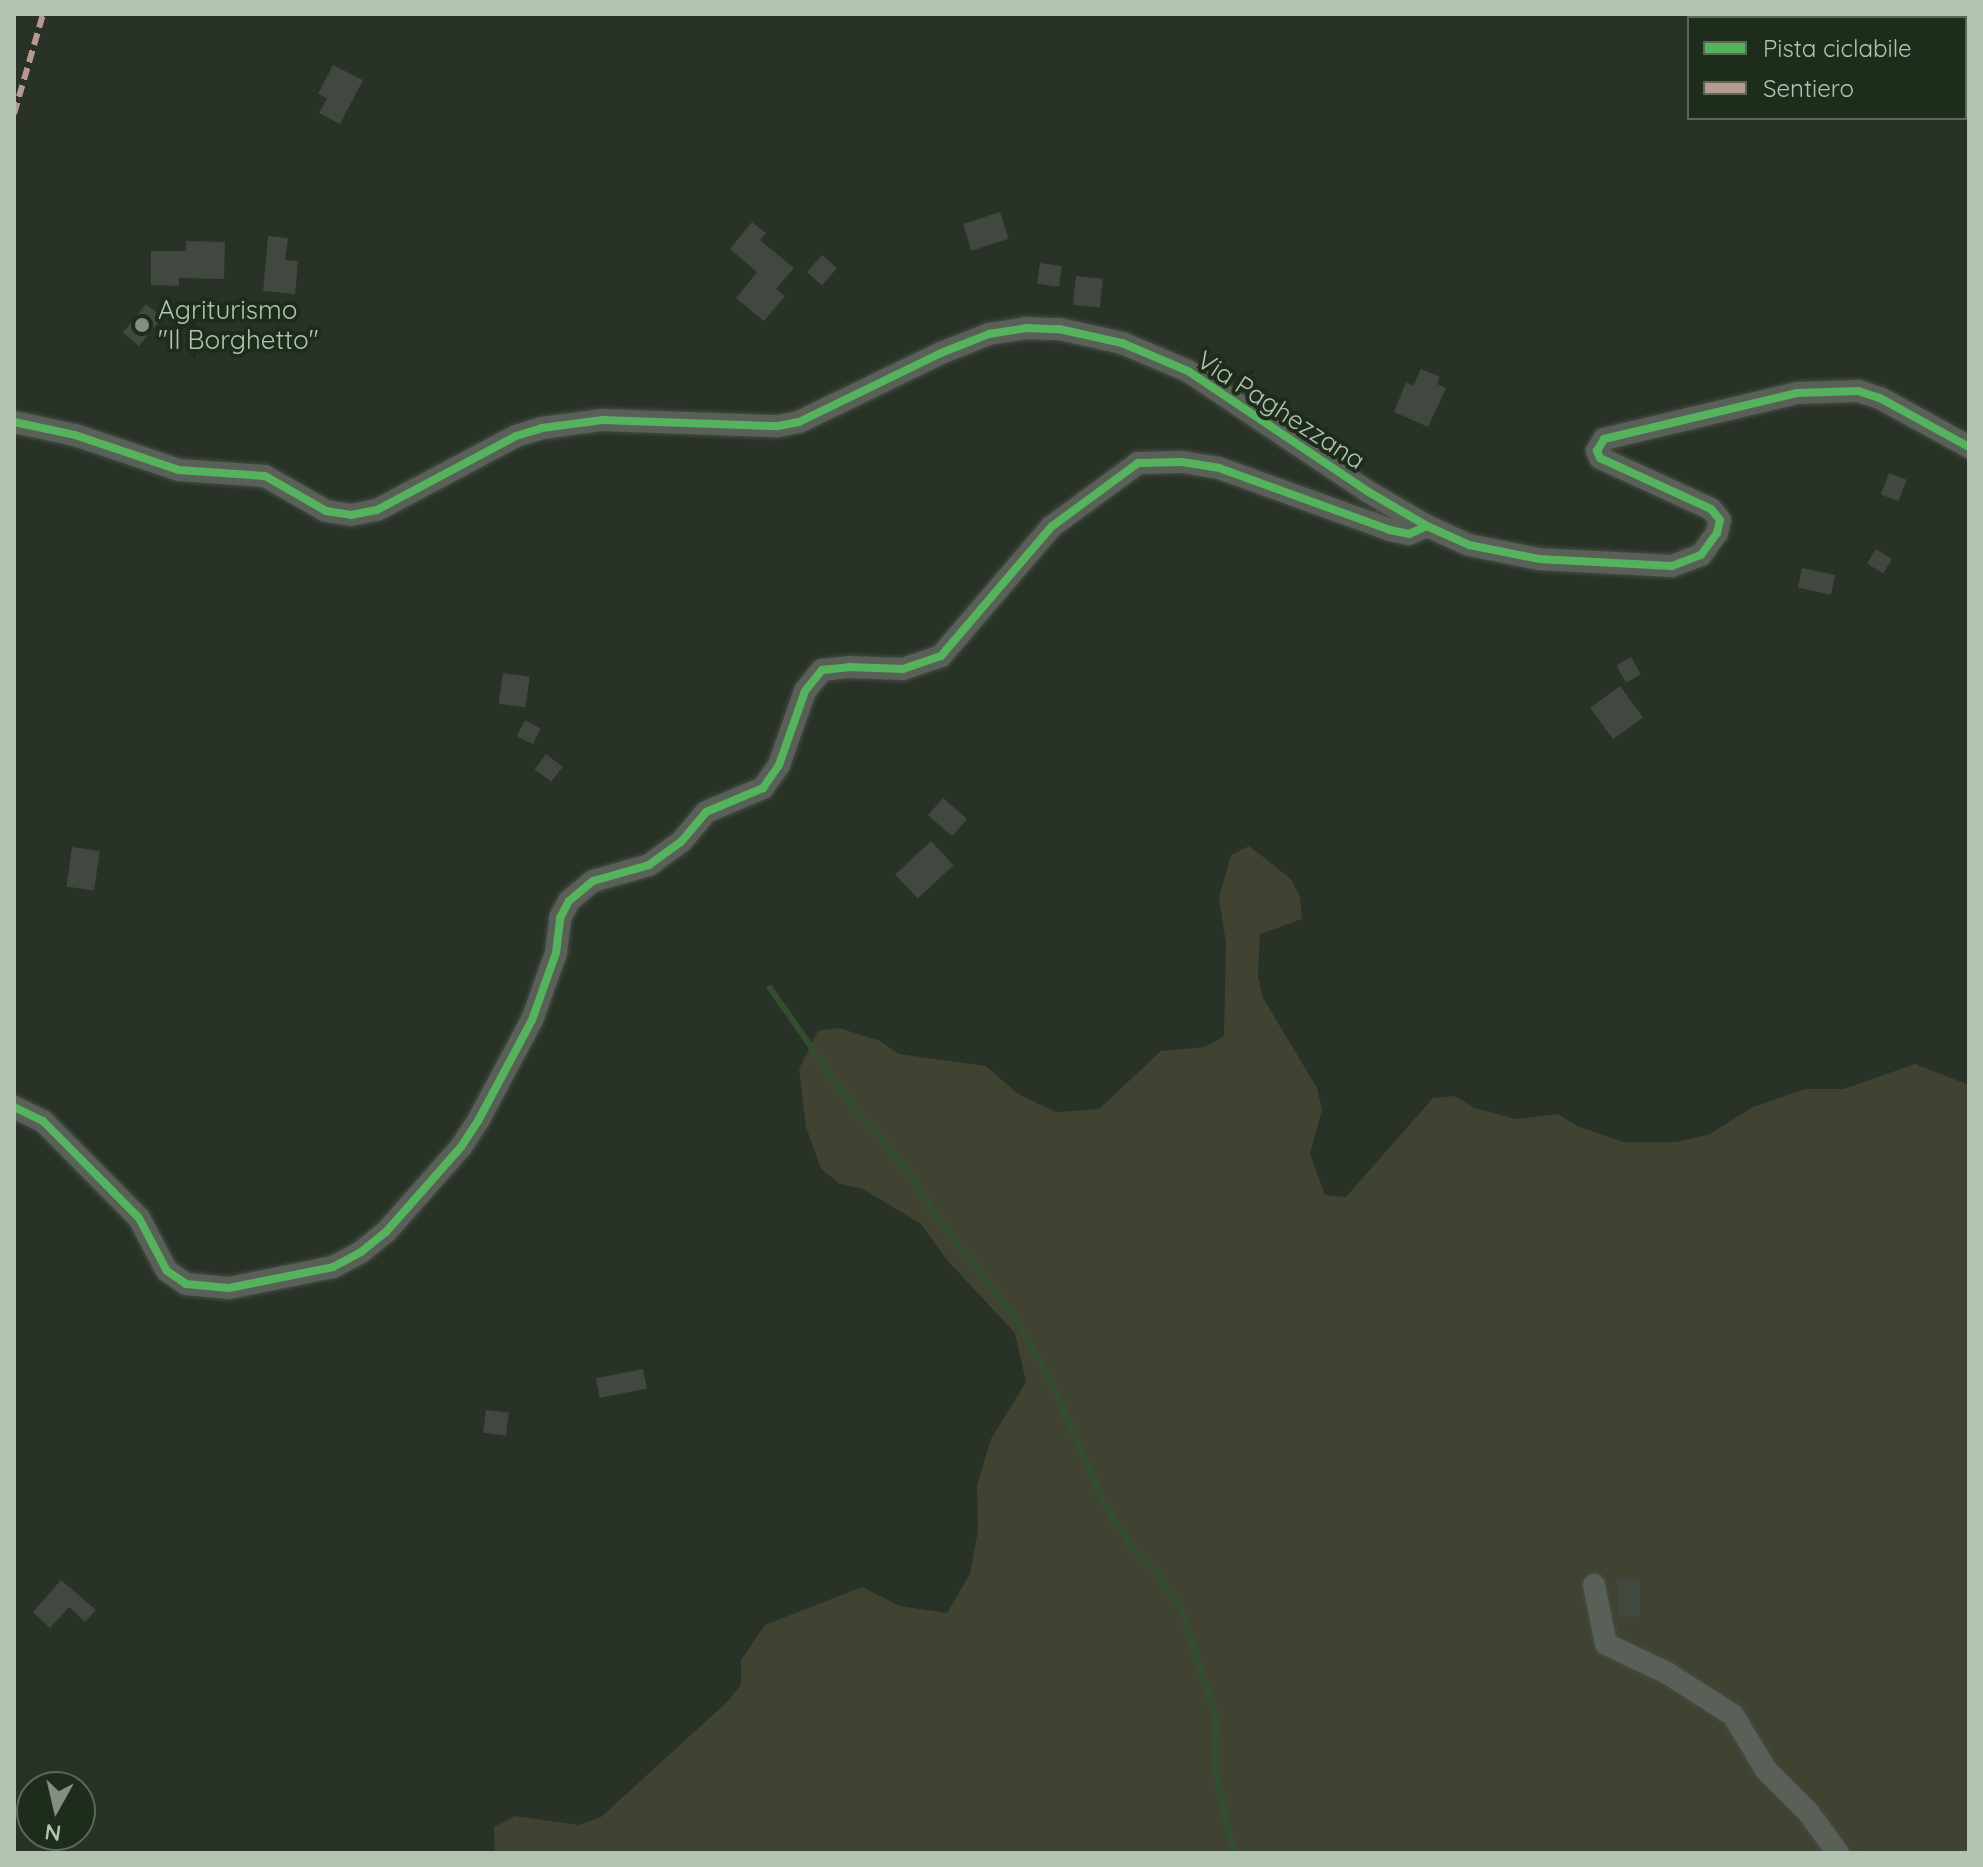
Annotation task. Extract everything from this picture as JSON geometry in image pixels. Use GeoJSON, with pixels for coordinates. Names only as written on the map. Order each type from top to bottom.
{"type":"FeatureCollection","features":[{"type":"Feature","properties":{"kind":"street","name":"Via Paghezzana"},"geometry":{"type":"LineString","coordinates":[[14,422],[75,435],[179,470],[265,476],[326,511],[351,515],[377,510],[516,436],[542,428],[602,420],[778,426],[799,422],[941,353],[989,334],[1025,328],[1059,329],[1122,343],[1188,371],[1427,526],[1469,545],[1539,559],[1672,566],[1701,555],[1717,533],[1720,520],[1711,509],[1600,458],[1597,451],[1599,443],[1639,428],[1694,420],[1797,393],[1858,391],[1880,398],[1969,447]]}},
{"type":"Feature","properties":{"kind":"street"},"geometry":{"type":"LineString","coordinates":[[14,1107],[43,1121],[139,1218],[167,1271],[186,1284],[229,1288],[333,1267],[361,1252],[386,1232],[461,1147],[478,1121],[537,1009],[556,953],[560,918],[569,901],[593,881],[649,865],[681,842],[706,812],[763,788],[779,765],[805,691],[822,670],[849,667],[903,669],[941,656],[1051,527],[1138,463],[1156,461],[1219,468],[1390,530],[1409,534],[1427,526]]}},
{"type":"Feature","properties":{"kind":"street"},"geometry":{"type":"LineString","coordinates":[[1594,1585],[1606,1644],[1667,1673],[1733,1715],[1766,1770],[1808,1812],[1838,1853]]}},
{"type":"Feature","properties":{"kind":"green space"},"geometry":{"type":"Polygon","coordinates":[[[1249,846],[1291,879],[1300,897],[1302,919],[1260,934],[1258,976],[1263,998],[1317,1088],[1322,1110],[1310,1154],[1325,1195],[1346,1197],[1433,1098],[1455,1096],[1474,1108],[1516,1119],[1558,1114],[1577,1126],[1623,1142],[1675,1142],[1708,1135],[1753,1107],[1805,1089],[1844,1089],[1915,1064],[1969,1085],[1969,1853],[495,1853],[494,1827],[515,1816],[579,1825],[601,1817],[727,1702],[741,1685],[741,1660],[765,1625],[862,1587],[900,1606],[947,1613],[970,1574],[978,1531],[977,1485],[991,1439],[1026,1382],[1015,1333],[947,1260],[921,1224],[863,1189],[840,1184],[821,1169],[806,1127],[799,1069],[818,1031],[839,1028],[880,1041],[899,1054],[986,1066],[1018,1094],[1056,1112],[1099,1109],[1161,1051],[1205,1047],[1224,1036],[1226,943],[1219,898],[1231,855],[1249,846]]]}},
{"type":"Feature","properties":{"kind":"building"},"geometry":{"type":"Polygon","coordinates":[[[333,65],[363,80],[340,124],[319,113],[327,98],[318,94],[333,65]]]}},
{"type":"Feature","properties":{"kind":"building"},"geometry":{"type":"Polygon","coordinates":[[[1000,212],[1009,239],[972,251],[963,224],[1000,212]]]}},
{"type":"Feature","properties":{"kind":"building"},"geometry":{"type":"Polygon","coordinates":[[[752,222],[766,233],[760,240],[794,268],[776,289],[785,296],[764,321],[736,298],[757,272],[730,249],[752,222]]]}},
{"type":"Feature","properties":{"kind":"building"},"geometry":{"type":"Polygon","coordinates":[[[268,236],[288,238],[285,260],[298,261],[295,294],[263,291],[268,236]]]}},
{"type":"Feature","properties":{"kind":"building"},"geometry":{"type":"Polygon","coordinates":[[[186,241],[225,242],[224,279],[179,278],[179,286],[151,285],[151,251],[186,251],[186,241]]]}},
{"type":"Feature","properties":{"kind":"building"},"geometry":{"type":"Polygon","coordinates":[[[822,255],[837,268],[822,285],[807,272],[822,255]]]}},
{"type":"Feature","properties":{"kind":"building"},"geometry":{"type":"Polygon","coordinates":[[[1040,263],[1062,266],[1059,287],[1037,284],[1040,263]]]}},
{"type":"Feature","properties":{"kind":"building"},"geometry":{"type":"Polygon","coordinates":[[[1076,276],[1103,279],[1100,308],[1073,305],[1076,276]]]}},
{"type":"Feature","properties":{"kind":"building","name":"Agriturismo \"Il Borghetto\""},"geometry":{"type":"Polygon","coordinates":[[[146,304],[162,317],[139,346],[123,333],[146,304]]]}},
{"type":"Feature","properties":{"kind":"building"},"geometry":{"type":"Polygon","coordinates":[[[1421,369],[1440,377],[1437,384],[1446,388],[1428,427],[1394,412],[1406,382],[1413,386],[1421,369]]]}},
{"type":"Feature","properties":{"kind":"building"},"geometry":{"type":"Polygon","coordinates":[[[1889,473],[1907,480],[1898,501],[1881,494],[1889,473]]]}},
{"type":"Feature","properties":{"kind":"building"},"geometry":{"type":"Polygon","coordinates":[[[1876,549],[1892,559],[1883,573],[1867,563],[1876,549]]]}},
{"type":"Feature","properties":{"kind":"building"},"geometry":{"type":"Polygon","coordinates":[[[1802,568],[1835,575],[1831,595],[1798,588],[1802,568]]]}},
{"type":"Feature","properties":{"kind":"building"},"geometry":{"type":"Polygon","coordinates":[[[1631,657],[1641,674],[1626,683],[1616,666],[1631,657]]]}},
{"type":"Feature","properties":{"kind":"building"},"geometry":{"type":"Polygon","coordinates":[[[503,673],[530,677],[525,707],[499,704],[503,673]]]}},
{"type":"Feature","properties":{"kind":"building"},"geometry":{"type":"Polygon","coordinates":[[[1620,686],[1643,718],[1613,739],[1590,708],[1620,686]]]}},
{"type":"Feature","properties":{"kind":"building"},"geometry":{"type":"Polygon","coordinates":[[[525,720],[541,728],[533,744],[517,736],[525,720]]]}},
{"type":"Feature","properties":{"kind":"building"},"geometry":{"type":"Polygon","coordinates":[[[546,754],[563,767],[551,782],[535,769],[546,754]]]}},
{"type":"Feature","properties":{"kind":"building"},"geometry":{"type":"Polygon","coordinates":[[[943,798],[967,819],[952,836],[928,815],[943,798]]]}},
{"type":"Feature","properties":{"kind":"building"},"geometry":{"type":"Polygon","coordinates":[[[931,841],[954,865],[918,899],[895,874],[931,841]]]}},
{"type":"Feature","properties":{"kind":"building"},"geometry":{"type":"Polygon","coordinates":[[[72,847],[100,851],[94,891],[66,887],[72,847]]]}},
{"type":"Feature","properties":{"kind":"building"},"geometry":{"type":"Polygon","coordinates":[[[643,1369],[647,1389],[600,1398],[596,1378],[643,1369]]]}},
{"type":"Feature","properties":{"kind":"building"},"geometry":{"type":"Polygon","coordinates":[[[486,1410],[509,1413],[506,1436],[483,1433],[486,1410]]]}},
{"type":"Feature","properties":{"kind":"building"},"geometry":{"type":"Polygon","coordinates":[[[1617,1579],[1640,1579],[1640,1617],[1617,1617],[1617,1579]]]}},
{"type":"Feature","properties":{"kind":"building"},"geometry":{"type":"Polygon","coordinates":[[[61,1580],[96,1610],[85,1622],[69,1607],[50,1628],[33,1612],[61,1580]]]}},
{"type":"Feature","properties":{"kind":"waterway"},"geometry":{"type":"LineString","coordinates":[[770,988],[851,1104],[905,1167],[936,1216],[1016,1319],[1052,1384],[1104,1503],[1132,1548],[1155,1570],[1181,1609],[1216,1717],[1215,1772],[1234,1853]]}},
{"type":"Feature","properties":{"kind":"marked path"},"geometry":{"type":"LineString","coordinates":[[14,114],[43,14]]}},
{"type":"Feature","properties":{"kind":"cycle path"},"geometry":{"type":"LineString","coordinates":[[14,422],[75,435],[179,470],[265,476],[326,511],[351,515],[377,510],[516,436],[542,428],[602,420],[778,426],[799,422],[941,353],[989,334],[1025,328],[1059,329],[1122,343],[1188,371],[1367,491],[1427,526],[1469,545],[1539,559],[1672,566],[1701,555],[1717,533],[1720,520],[1711,509],[1600,458],[1597,451],[1604,439],[1797,393],[1858,391],[1880,398],[1969,447]]}},
{"type":"Feature","properties":{"kind":"cycle path"},"geometry":{"type":"LineString","coordinates":[[14,1107],[43,1121],[139,1218],[167,1271],[186,1284],[229,1288],[333,1267],[361,1252],[386,1232],[461,1147],[478,1121],[532,1020],[556,953],[560,918],[569,901],[593,881],[649,865],[681,842],[706,812],[763,788],[779,765],[805,691],[822,670],[849,667],[903,669],[941,656],[1051,527],[1138,463],[1182,462],[1219,468],[1390,530],[1409,534],[1427,526]]}},
{"type":"Feature","properties":{"kind":"place","name":"Agriturismo \"Il Borghetto\""},"geometry":{"type":"Point","coordinates":[142,325]}}]}
